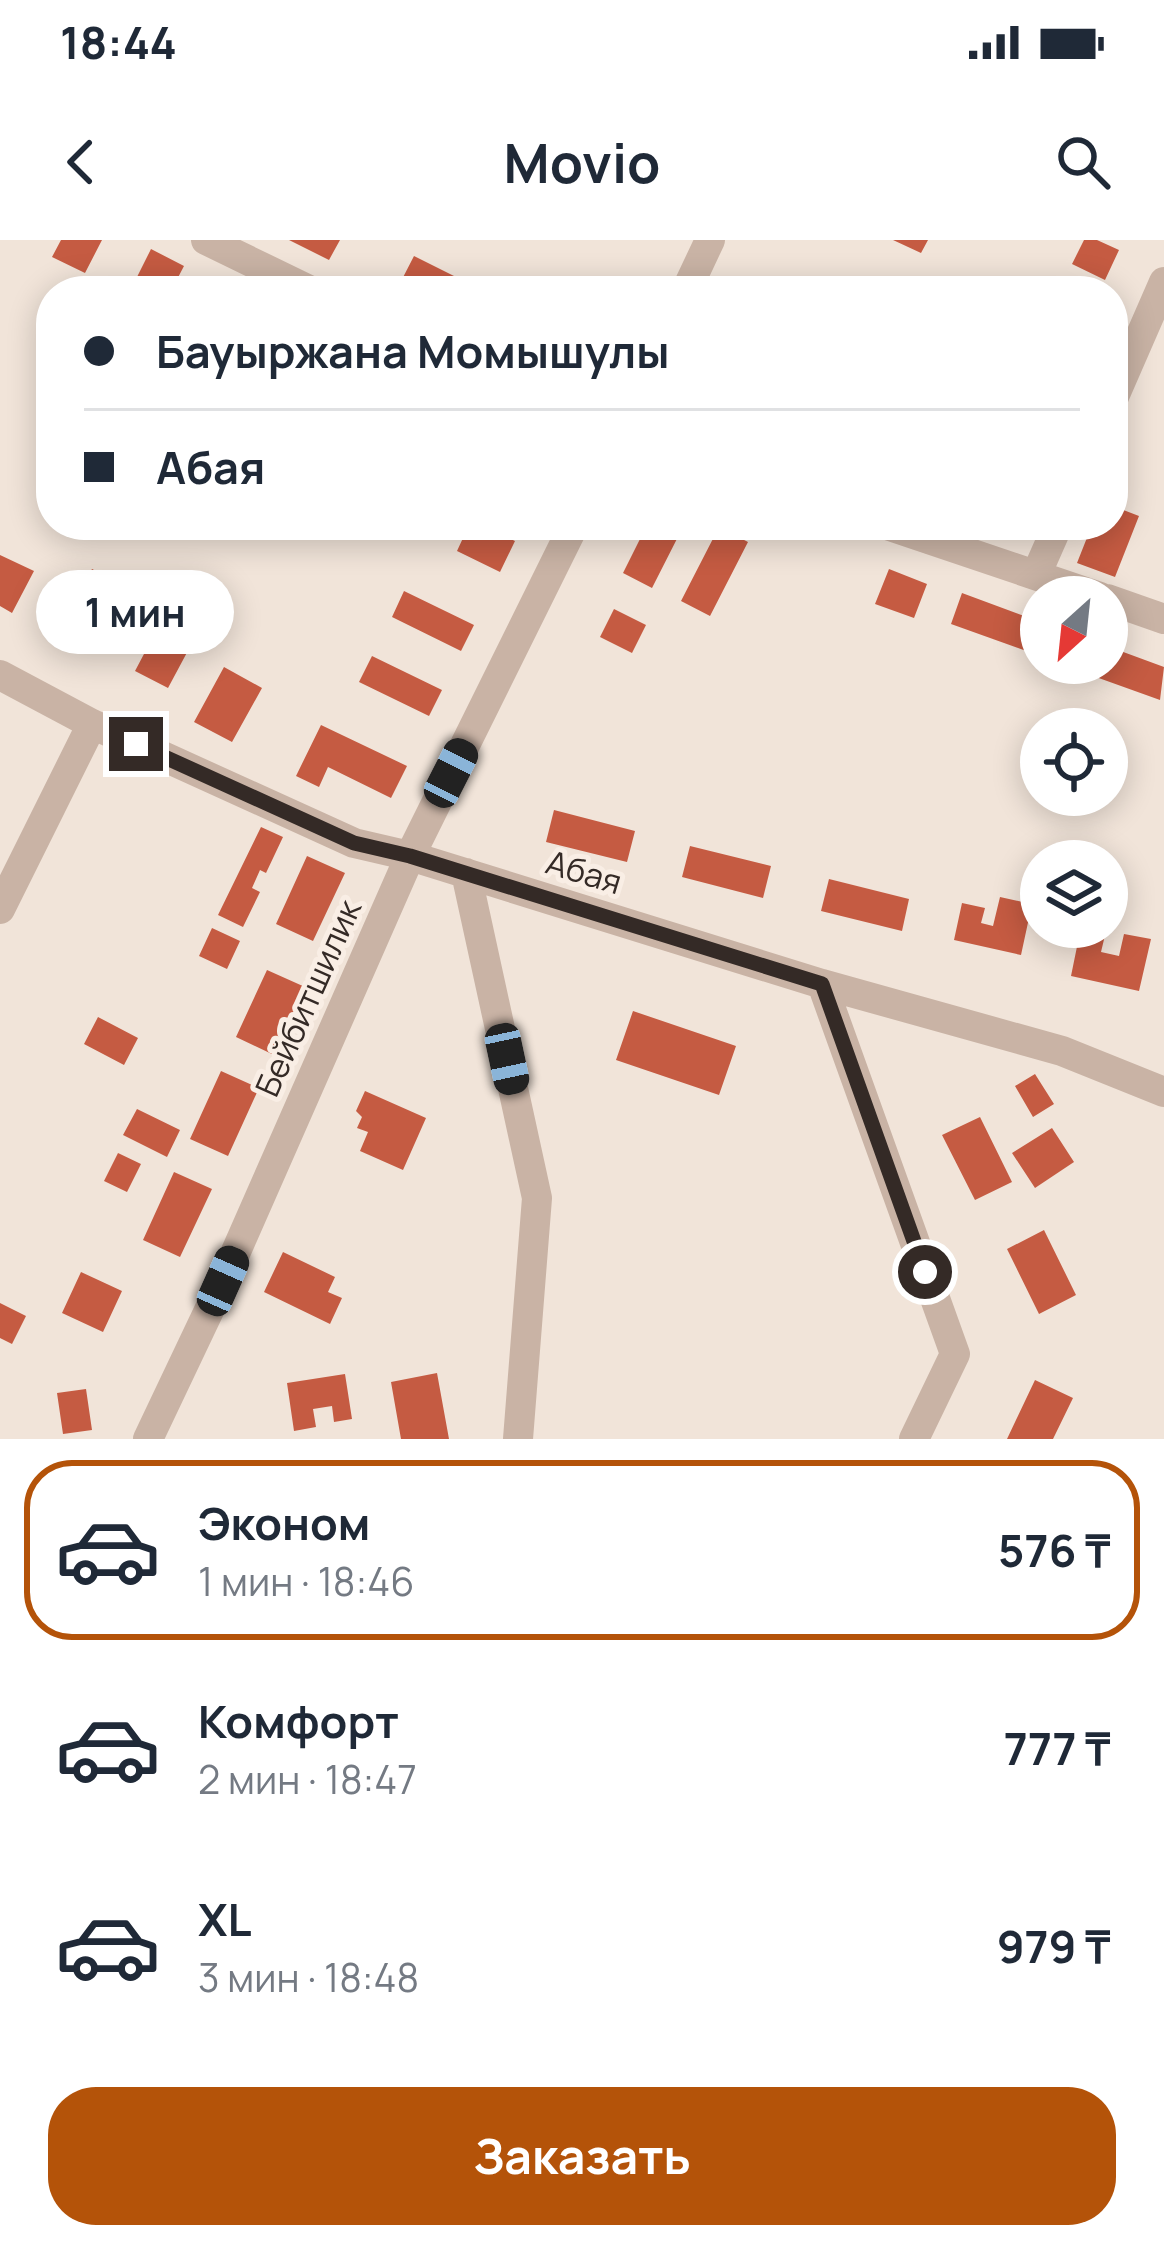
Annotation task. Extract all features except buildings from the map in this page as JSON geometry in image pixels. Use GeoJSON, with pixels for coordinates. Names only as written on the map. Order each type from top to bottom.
{"type":"FeatureCollection","features":[{"type":"Feature","properties":{"kind":"street"},"geometry":{"type":"LineString","coordinates":[[206,240],[279,276]]}},
{"type":"Feature","properties":{"kind":"street"},"geometry":{"type":"LineString","coordinates":[[693,276],[710,240]]}},
{"type":"Feature","properties":{"kind":"street"},"geometry":{"type":"LineString","coordinates":[[1128,365],[1164,282]]}},
{"type":"Feature","properties":{"kind":"street","name":"Бейбитшилик"},"geometry":{"type":"LineString","coordinates":[[148,1439],[223,1281],[410,856],[567,540]]}},
{"type":"Feature","properties":{"kind":"street"},"geometry":{"type":"LineString","coordinates":[[932,540],[1039,576]]}},
{"type":"Feature","properties":{"kind":"street"},"geometry":{"type":"LineString","coordinates":[[1036,575],[1051,540]]}},
{"type":"Feature","properties":{"kind":"street"},"geometry":{"type":"LineString","coordinates":[[1128,606],[1164,619]]}},
{"type":"Feature","properties":{"kind":"street","name":"Абая"},"geometry":{"type":"LineString","coordinates":[[0,675],[92,724],[354,843],[1062,1051],[1164,1092]]}},
{"type":"Feature","properties":{"kind":"street"},"geometry":{"type":"LineString","coordinates":[[0,909],[92,724]]}},
{"type":"Feature","properties":{"kind":"street"},"geometry":{"type":"LineString","coordinates":[[466,873],[537,1198],[518,1439]]}},
{"type":"Feature","properties":{"kind":"street"},"geometry":{"type":"LineString","coordinates":[[822,984],[955,1354],[914,1439]]}},
{"type":"Feature","properties":{"kind":"route"},"geometry":{"type":"LineString","coordinates":[[136,744],[354,843],[410,856],[822,984],[925,1272]]}}]}
